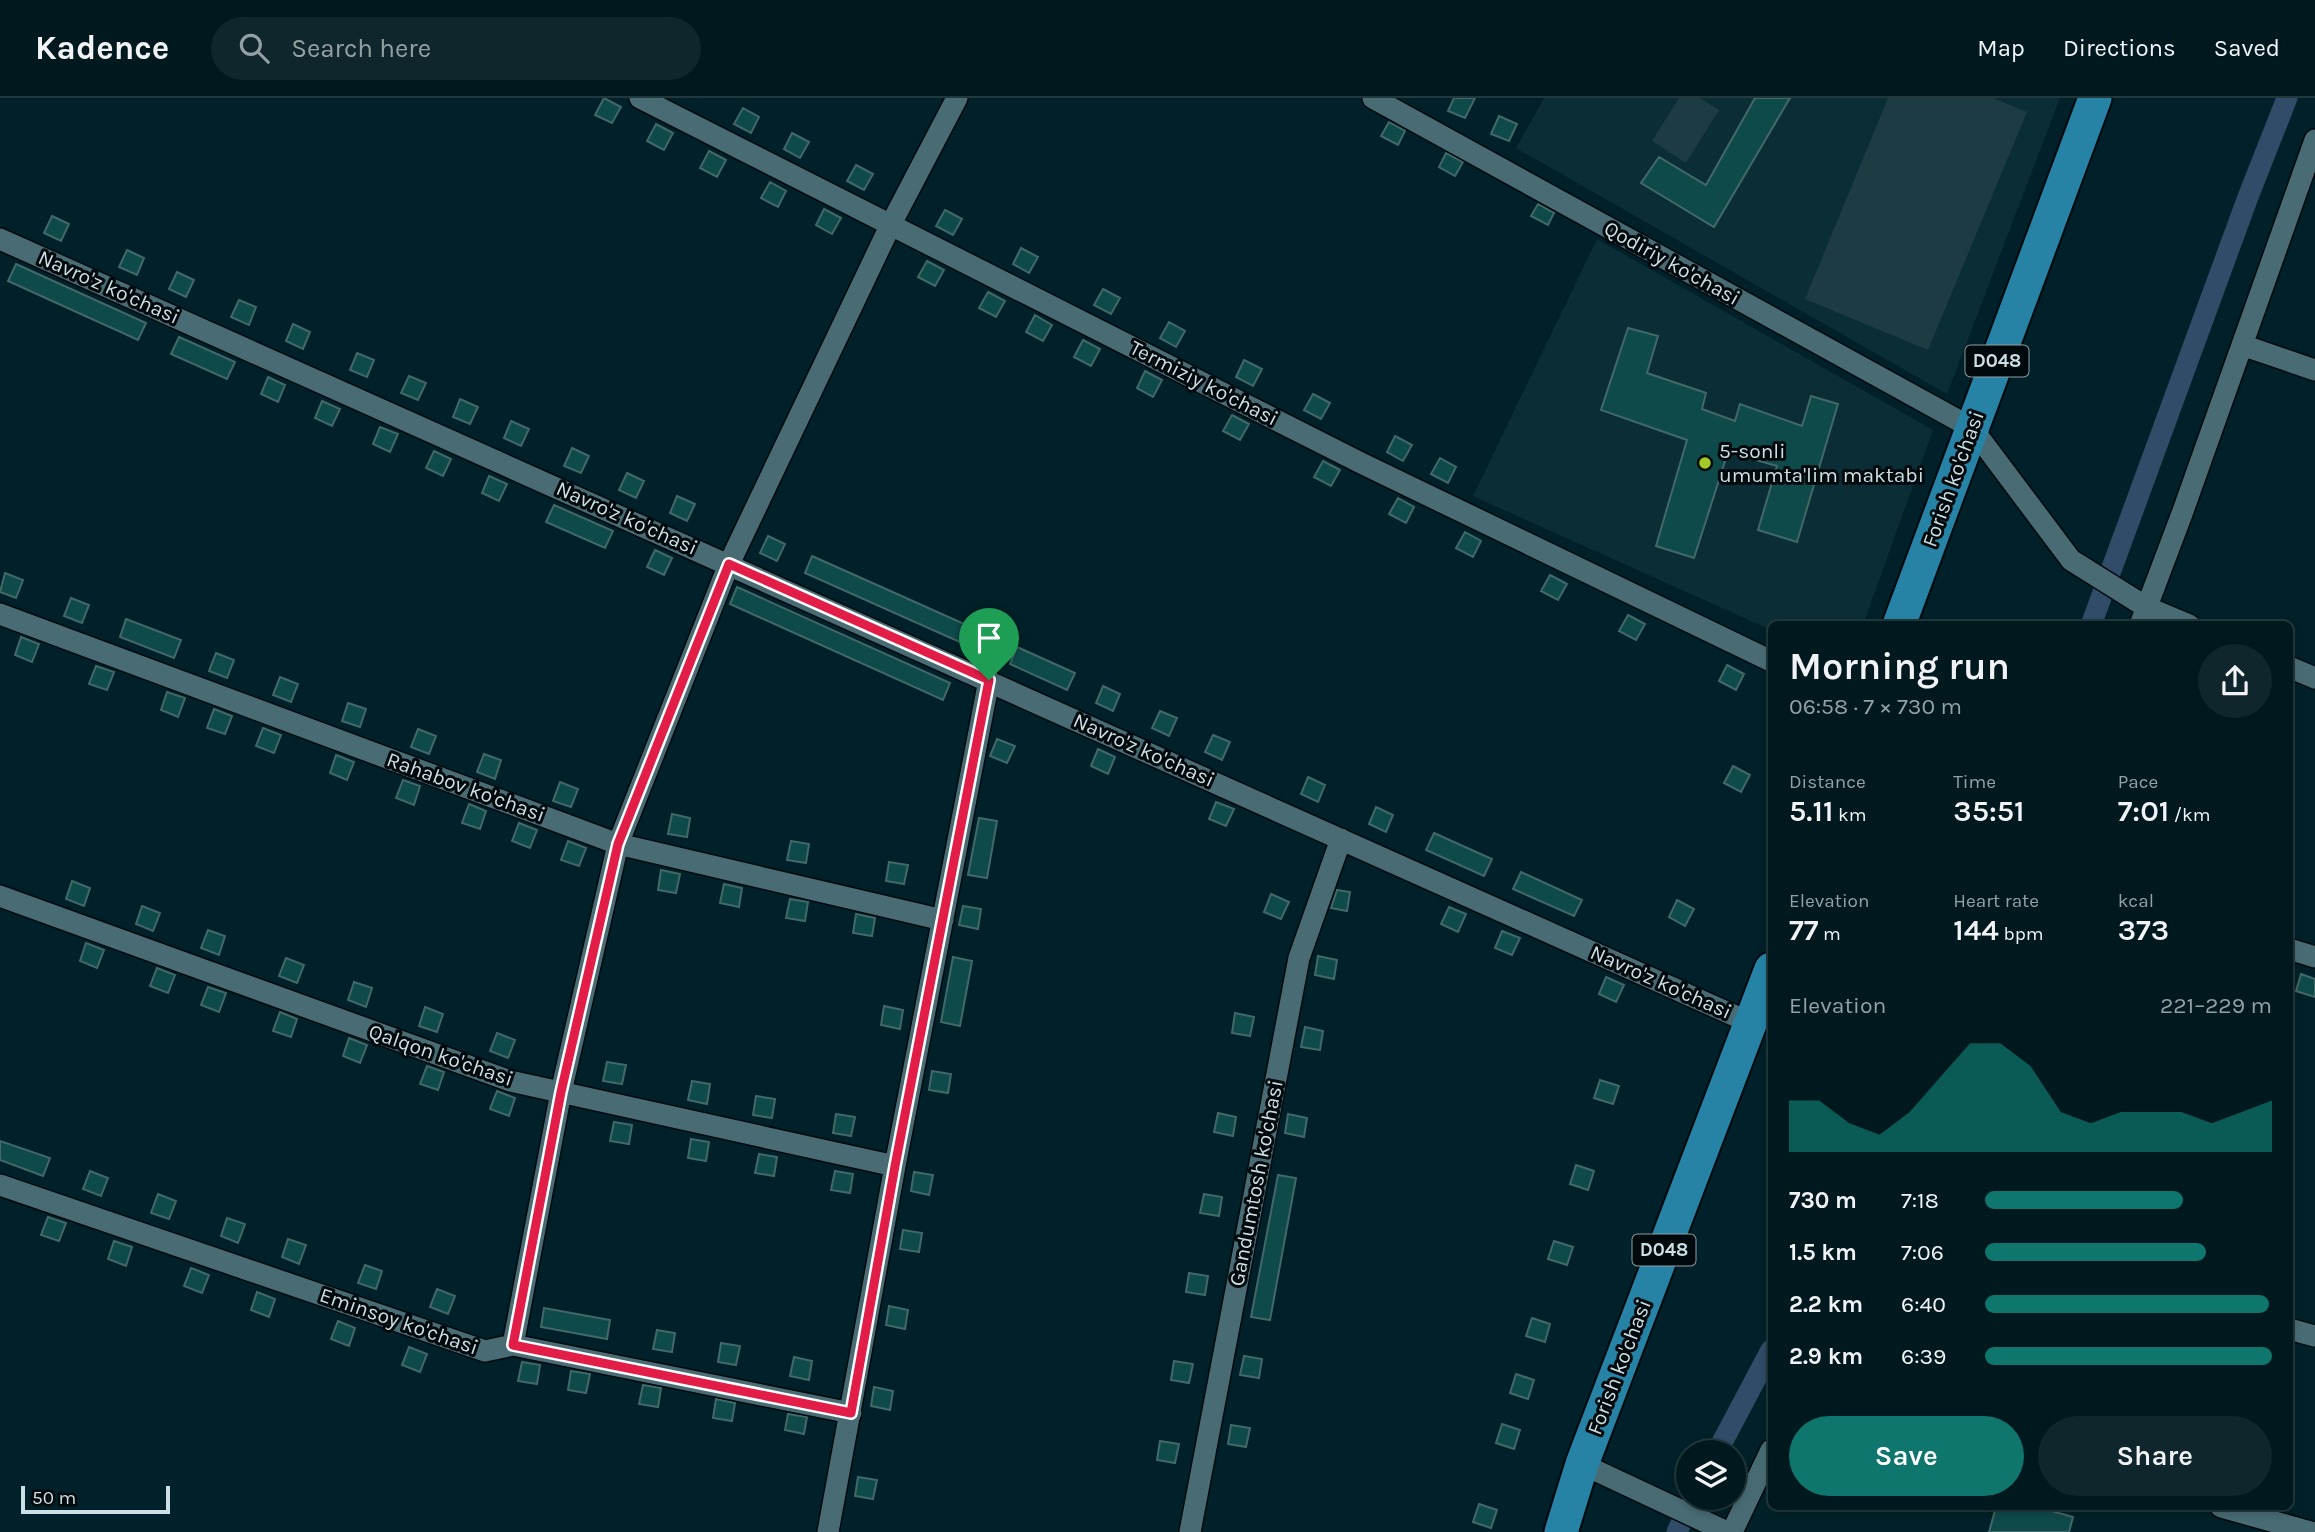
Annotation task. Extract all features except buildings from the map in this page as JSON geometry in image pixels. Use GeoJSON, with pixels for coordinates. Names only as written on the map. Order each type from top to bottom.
{"type":"FeatureCollection","features":[{"type":"Feature","properties":{"kind":"main road","name":"Forish ko'chasi"},"geometry":{"type":"LineString","coordinates":[[1900,621],[2095,98]]}},
{"type":"Feature","properties":{"kind":"main road","name":"Forish ko'chasi"},"geometry":{"type":"LineString","coordinates":[[1561,1532],[1583,1464],[1768,977]]}},
{"type":"Feature","properties":{"kind":"street","name":"Termiziy ko'chasi"},"geometry":{"type":"LineString","coordinates":[[640,98],[1361,463],[1768,659]]}},
{"type":"Feature","properties":{"kind":"street"},"geometry":{"type":"LineString","coordinates":[[513,1345],[561,1092],[618,844],[729,564],[891,224],[957,98]]}},
{"type":"Feature","properties":{"kind":"street","name":"Qodiriy ko'chasi"},"geometry":{"type":"LineString","coordinates":[[1373,98],[1972,428]]}},
{"type":"Feature","properties":{"kind":"street"},"geometry":{"type":"LineString","coordinates":[[2143,616],[2315,140]]}},
{"type":"Feature","properties":{"kind":"street","name":"Navro'z ko'chasi"},"geometry":{"type":"LineString","coordinates":[[0,239],[1751,1023]]}},
{"type":"Feature","properties":{"kind":"street"},"geometry":{"type":"LineString","coordinates":[[2242,345],[2315,370]]}},
{"type":"Feature","properties":{"kind":"street"},"geometry":{"type":"LineString","coordinates":[[1972,428],[2071,560],[2143,616],[2169,621]]}},
{"type":"Feature","properties":{"kind":"street","name":"Rahabov ko'chasi"},"geometry":{"type":"LineString","coordinates":[[0,614],[618,844],[943,920]]}},
{"type":"Feature","properties":{"kind":"street"},"geometry":{"type":"LineString","coordinates":[[2293,669],[2315,678]]}},
{"type":"Feature","properties":{"kind":"street"},"geometry":{"type":"LineString","coordinates":[[828,1532],[895,1166],[989,680]]}},
{"type":"Feature","properties":{"kind":"street","name":"Gandumtosh ko'chasi"},"geometry":{"type":"LineString","coordinates":[[1189,1532],[1299,958],[1341,839]]}},
{"type":"Feature","properties":{"kind":"street","name":"Qalqon ko'chasi"},"geometry":{"type":"LineString","coordinates":[[0,896],[510,1081],[895,1166]]}},
{"type":"Feature","properties":{"kind":"street"},"geometry":{"type":"LineString","coordinates":[[2293,950],[2315,957]]}},
{"type":"Feature","properties":{"kind":"street","name":"Eminsoy ko'chasi"},"geometry":{"type":"LineString","coordinates":[[0,1185],[485,1351],[513,1345],[851,1413]]}},
{"type":"Feature","properties":{"kind":"street"},"geometry":{"type":"LineString","coordinates":[[2293,1330],[2315,1336]]}},
{"type":"Feature","properties":{"kind":"street"},"geometry":{"type":"LineString","coordinates":[[1583,1464],[1730,1532],[1768,1456]]}},
{"type":"Feature","properties":{"kind":"street"},"geometry":{"type":"LineString","coordinates":[[2232,1510],[2311,1532]]}},
{"type":"Feature","properties":{"kind":"shaded area"},"geometry":{"type":"Polygon","coordinates":[[[1544,98],[2060,98],[1947,394],[1516,148],[1544,98]]]}},
{"type":"Feature","properties":{"kind":"shaded area"},"geometry":{"type":"Polygon","coordinates":[[[1679,98],[1700,98],[1719,110],[1686,163],[1652,141],[1679,98]]]}},
{"type":"Feature","properties":{"kind":"shaded area"},"geometry":{"type":"Polygon","coordinates":[[[1888,98],[1993,98],[2027,112],[1928,350],[1805,299],[1888,98]]]}},
{"type":"Feature","properties":{"kind":"shaded area","name":"5-sonli umumta'lim maktabi"},"geometry":{"type":"Polygon","coordinates":[[[1597,239],[1933,430],[1864,621],[1768,621],[1768,629],[1473,496],[1597,239]]]}},
{"type":"Feature","properties":{"kind":"waterway"},"geometry":{"type":"LineString","coordinates":[[2092,621],[2287,98]]}},
{"type":"Feature","properties":{"kind":"waterway"},"geometry":{"type":"LineString","coordinates":[[1723,1440],[1768,1356]]}},
{"type":"Feature","properties":{"kind":"waterway"},"geometry":{"type":"LineString","coordinates":[[1677,1532],[1687,1510]]}},
{"type":"Feature","properties":{"kind":"place","name":"5-sonli umumta'lim maktabi"},"geometry":{"type":"Point","coordinates":[1705,463]}},
{"type":"Feature","properties":{"kind":"route"},"geometry":{"type":"LineString","coordinates":[[729,564],[989,680],[895,1166],[851,1413],[513,1345],[561,1092],[618,844],[729,564]]}}]}
